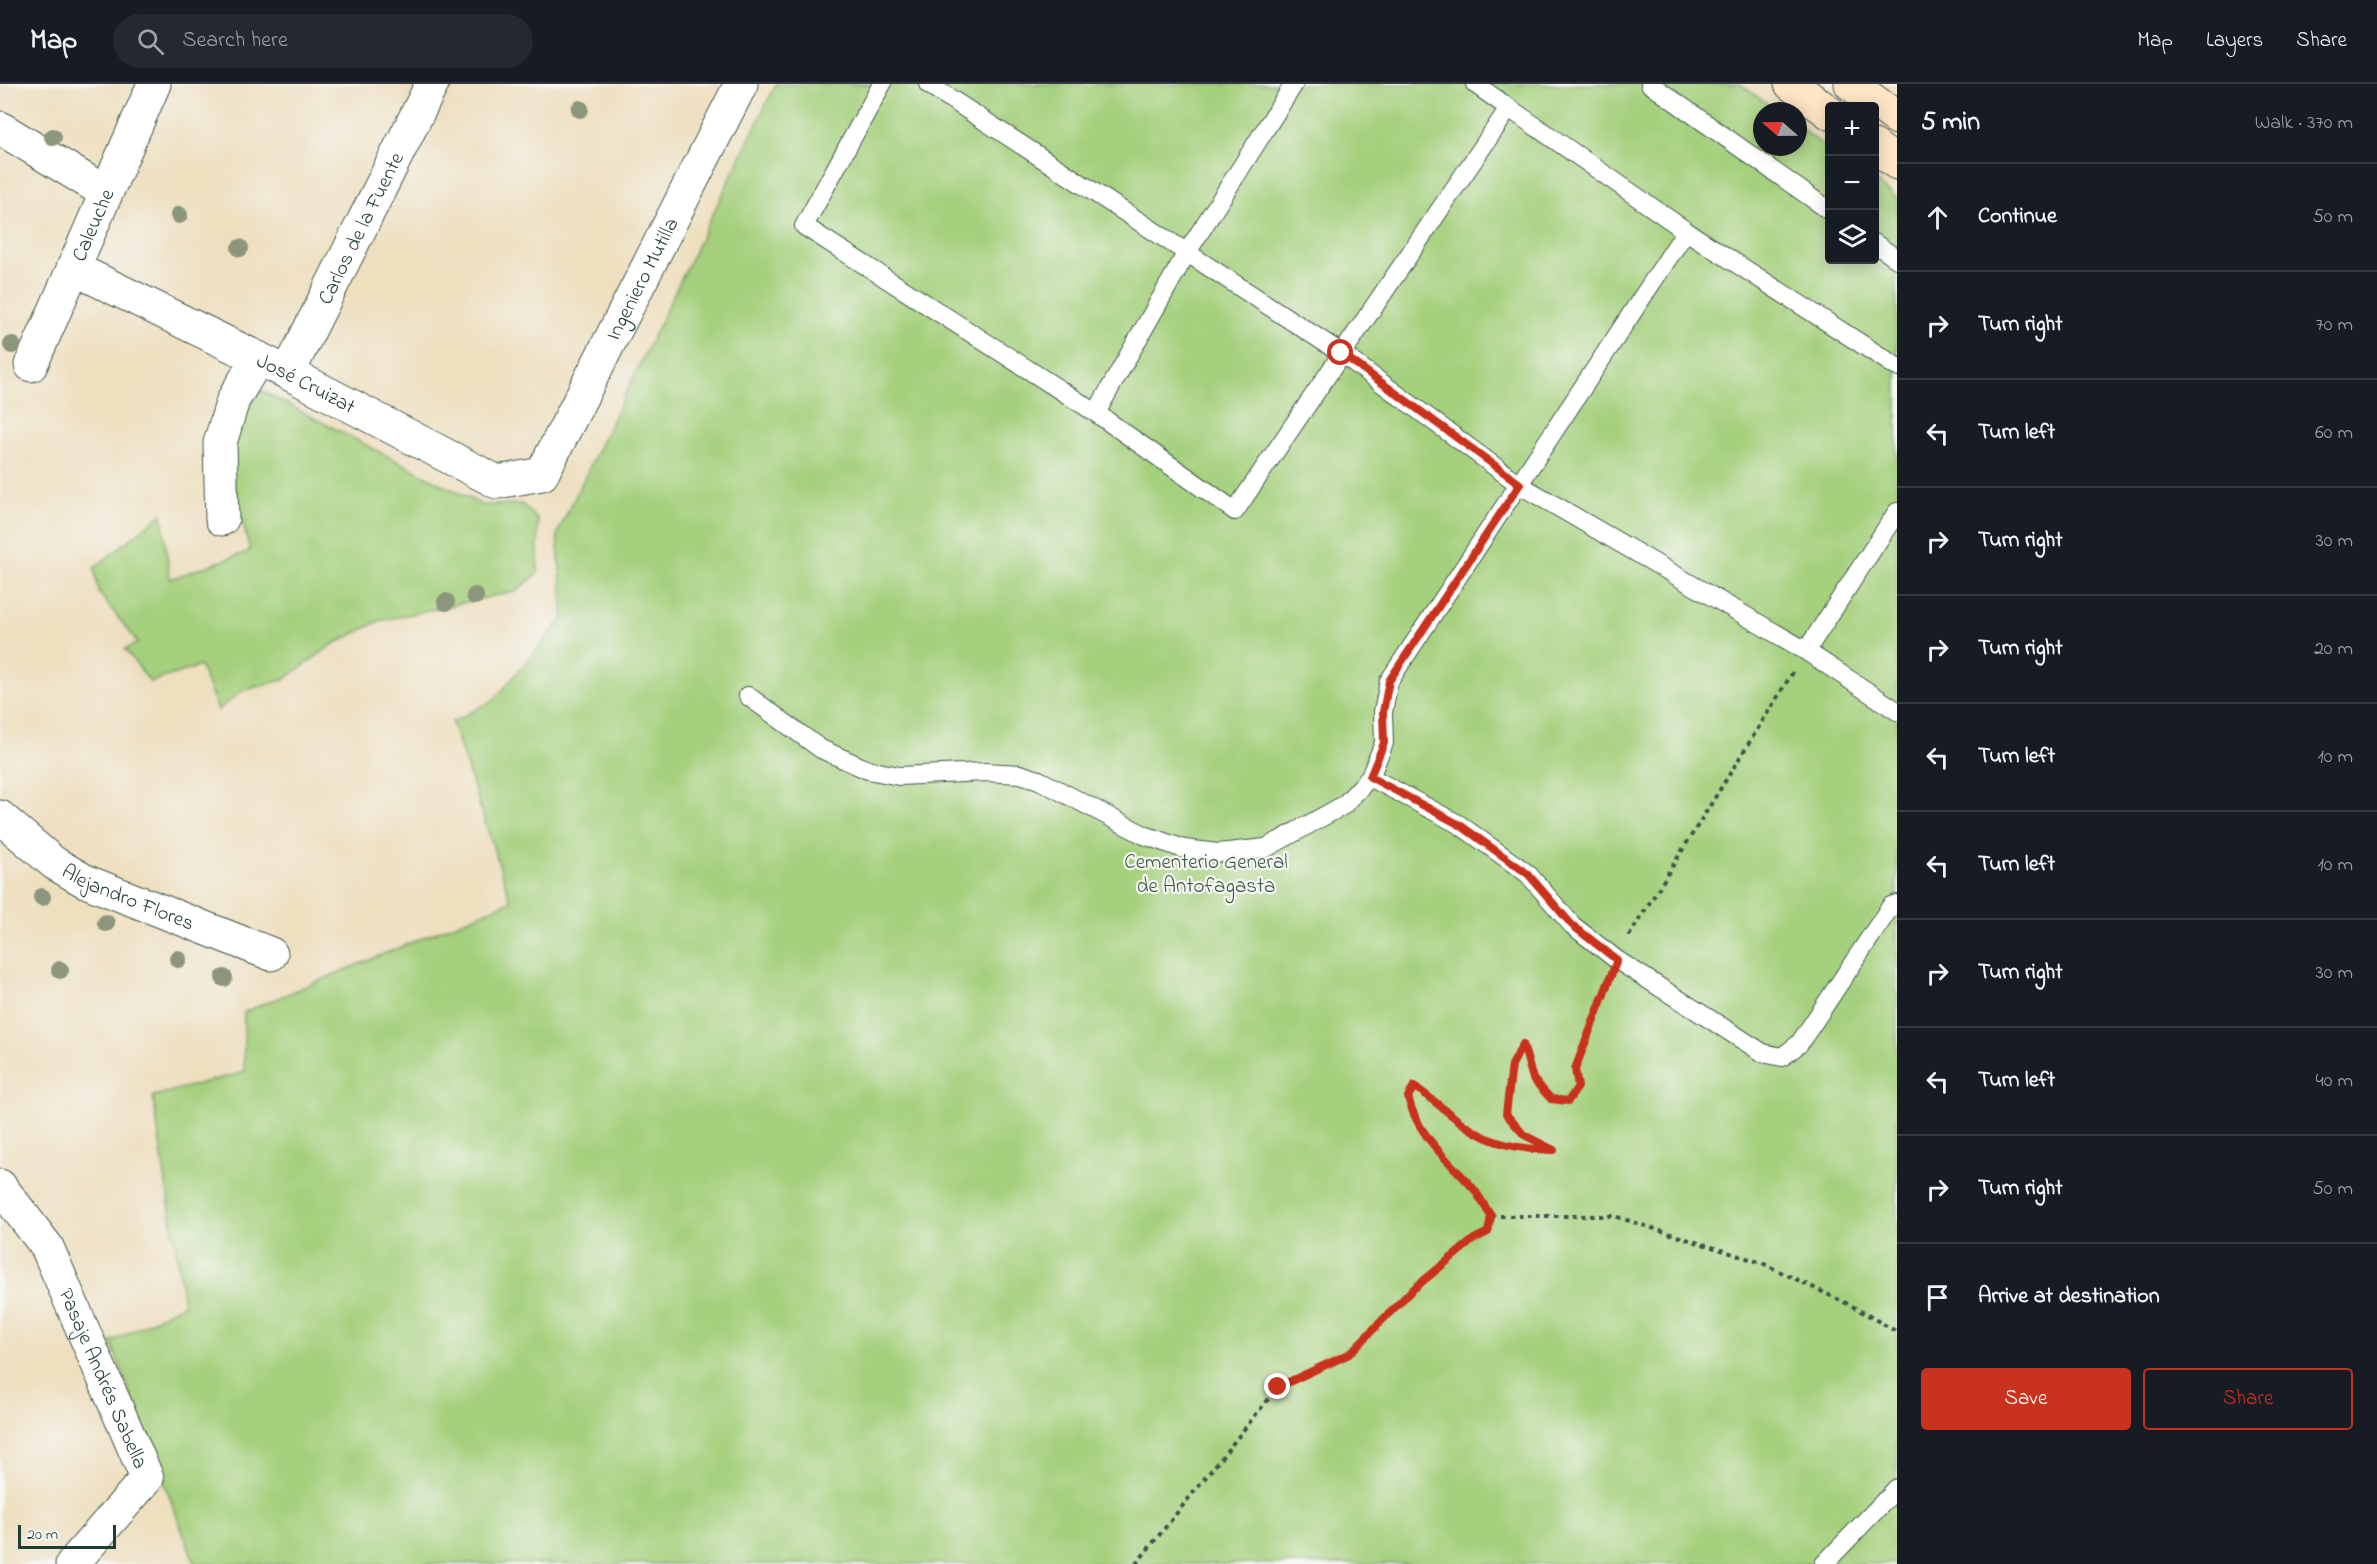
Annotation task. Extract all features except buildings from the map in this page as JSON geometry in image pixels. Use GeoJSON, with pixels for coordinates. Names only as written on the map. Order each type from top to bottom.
{"type":"FeatureCollection","features":[{"type":"Feature","properties":{"kind":"main road"},"geometry":{"type":"LineString","coordinates":[[1791,84],[1825,109]]}},
{"type":"Feature","properties":{"kind":"main road"},"geometry":{"type":"LineString","coordinates":[[1851,84],[1897,118]]}},
{"type":"Feature","properties":{"kind":"main road"},"geometry":{"type":"LineString","coordinates":[[1879,149],[1897,163]]}},
{"type":"Feature","properties":{"kind":"street","name":"Caleuche"},"geometry":{"type":"LineString","coordinates":[[31,365],[154,84]]}},
{"type":"Feature","properties":{"kind":"street","name":"Carlos de la Fuente"},"geometry":{"type":"LineString","coordinates":[[288,373],[432,84]]}},
{"type":"Feature","properties":{"kind":"street","name":"Ingeniero Mutilla"},"geometry":{"type":"LineString","coordinates":[[542,474],[741,84]]}},
{"type":"Feature","properties":{"kind":"street"},"geometry":{"type":"LineString","coordinates":[[0,128],[105,192]]}},
{"type":"Feature","properties":{"kind":"street","name":"José Cruizat"},"geometry":{"type":"LineString","coordinates":[[73,268],[288,373],[497,482],[542,474]]}},
{"type":"Feature","properties":{"kind":"street"},"geometry":{"type":"LineString","coordinates":[[222,519],[220,443],[232,400],[258,358]]}},
{"type":"Feature","properties":{"kind":"street","name":"Alejandro Flores"},"geometry":{"type":"LineString","coordinates":[[0,817],[54,863],[85,881],[271,954]]}},
{"type":"Feature","properties":{"kind":"street","name":"Pasaje Andrés Sabella"},"geometry":{"type":"LineString","coordinates":[[0,1186],[47,1247],[147,1478],[72,1564]]}},
{"type":"Feature","properties":{"kind":"lane"},"geometry":{"type":"LineString","coordinates":[[882,84],[804,226],[1096,413],[1235,511],[1509,108]]}},
{"type":"Feature","properties":{"kind":"lane"},"geometry":{"type":"LineString","coordinates":[[928,84],[1341,353],[1520,484],[1806,651],[1897,711]]}},
{"type":"Feature","properties":{"kind":"lane"},"geometry":{"type":"LineString","coordinates":[[1096,413],[1186,254],[1294,84]]}},
{"type":"Feature","properties":{"kind":"lane"},"geometry":{"type":"LineString","coordinates":[[1475,84],[1686,231],[1897,367]]}},
{"type":"Feature","properties":{"kind":"lane"},"geometry":{"type":"LineString","coordinates":[[1650,84],[1829,210]]}},
{"type":"Feature","properties":{"kind":"lane"},"geometry":{"type":"LineString","coordinates":[[748,696],[821,749],[868,770],[899,776],[985,772],[1020,774],[1039,780],[1144,835],[1196,850],[1218,853],[1266,848],[1344,805],[1370,777],[1384,743],[1383,712],[1389,681],[1686,231]]}},
{"type":"Feature","properties":{"kind":"lane"},"geometry":{"type":"LineString","coordinates":[[1879,246],[1897,259]]}},
{"type":"Feature","properties":{"kind":"lane"},"geometry":{"type":"LineString","coordinates":[[1806,651],[1897,512]]}},
{"type":"Feature","properties":{"kind":"lane"},"geometry":{"type":"LineString","coordinates":[[1370,777],[1460,825],[1528,874],[1572,925],[1617,960],[1763,1053],[1782,1057],[1798,1044],[1890,906],[1897,904]]}},
{"type":"Feature","properties":{"kind":"lane"},"geometry":{"type":"LineString","coordinates":[[1824,1564],[1897,1488]]}},
{"type":"Feature","properties":{"kind":"path"},"geometry":{"type":"LineString","coordinates":[[1137,1564],[1278,1387],[1349,1354],[1411,1291],[1474,1239],[1488,1232],[1491,1216],[1474,1190],[1441,1156],[1412,1114],[1408,1097],[1414,1086],[1464,1127],[1496,1143],[1525,1149],[1554,1150],[1524,1135],[1506,1114],[1512,1065],[1523,1044],[1533,1079],[1551,1099],[1568,1101],[1578,1087],[1575,1069],[1617,960],[1631,931],[1806,651]]}},
{"type":"Feature","properties":{"kind":"path"},"geometry":{"type":"LineString","coordinates":[[1491,1216],[1614,1215],[1762,1263],[1852,1306],[1897,1332]]}},
{"type":"Feature","properties":{"kind":"green space","name":"Cementerio General de Antofagasta"},"geometry":{"type":"Polygon","coordinates":[[[776,84],[1740,84],[1765,102],[1753,102],[1753,156],[1807,156],[1807,133],[1825,147],[1825,264],[1879,264],[1879,185],[1897,198],[1897,1564],[195,1564],[111,1342],[184,1304],[153,1096],[244,1072],[244,1012],[511,901],[452,722],[494,700],[564,617],[557,534],[776,84]]]}},
{"type":"Feature","properties":{"kind":"green space"},"geometry":{"type":"Polygon","coordinates":[[[260,390],[482,505],[522,504],[538,520],[538,573],[517,591],[379,621],[332,645],[285,679],[242,691],[218,710],[200,666],[150,682],[125,649],[138,643],[99,593],[94,568],[162,514],[170,579],[250,551],[229,468],[239,424],[260,390]]]}},
{"type":"Feature","properties":{"kind":"route"},"geometry":{"type":"LineString","coordinates":[[1278,1387],[1349,1354],[1411,1291],[1474,1239],[1488,1232],[1491,1216],[1474,1190],[1441,1156],[1412,1114],[1408,1097],[1414,1086],[1436,1101],[1445,1112],[1464,1127],[1496,1143],[1525,1149],[1554,1150],[1524,1135],[1506,1114],[1507,1090],[1512,1065],[1523,1044],[1533,1079],[1551,1099],[1568,1101],[1578,1087],[1575,1069],[1617,960],[1572,925],[1528,874],[1460,825],[1370,777],[1384,743],[1383,712],[1389,681],[1520,484],[1341,353]]}}]}
